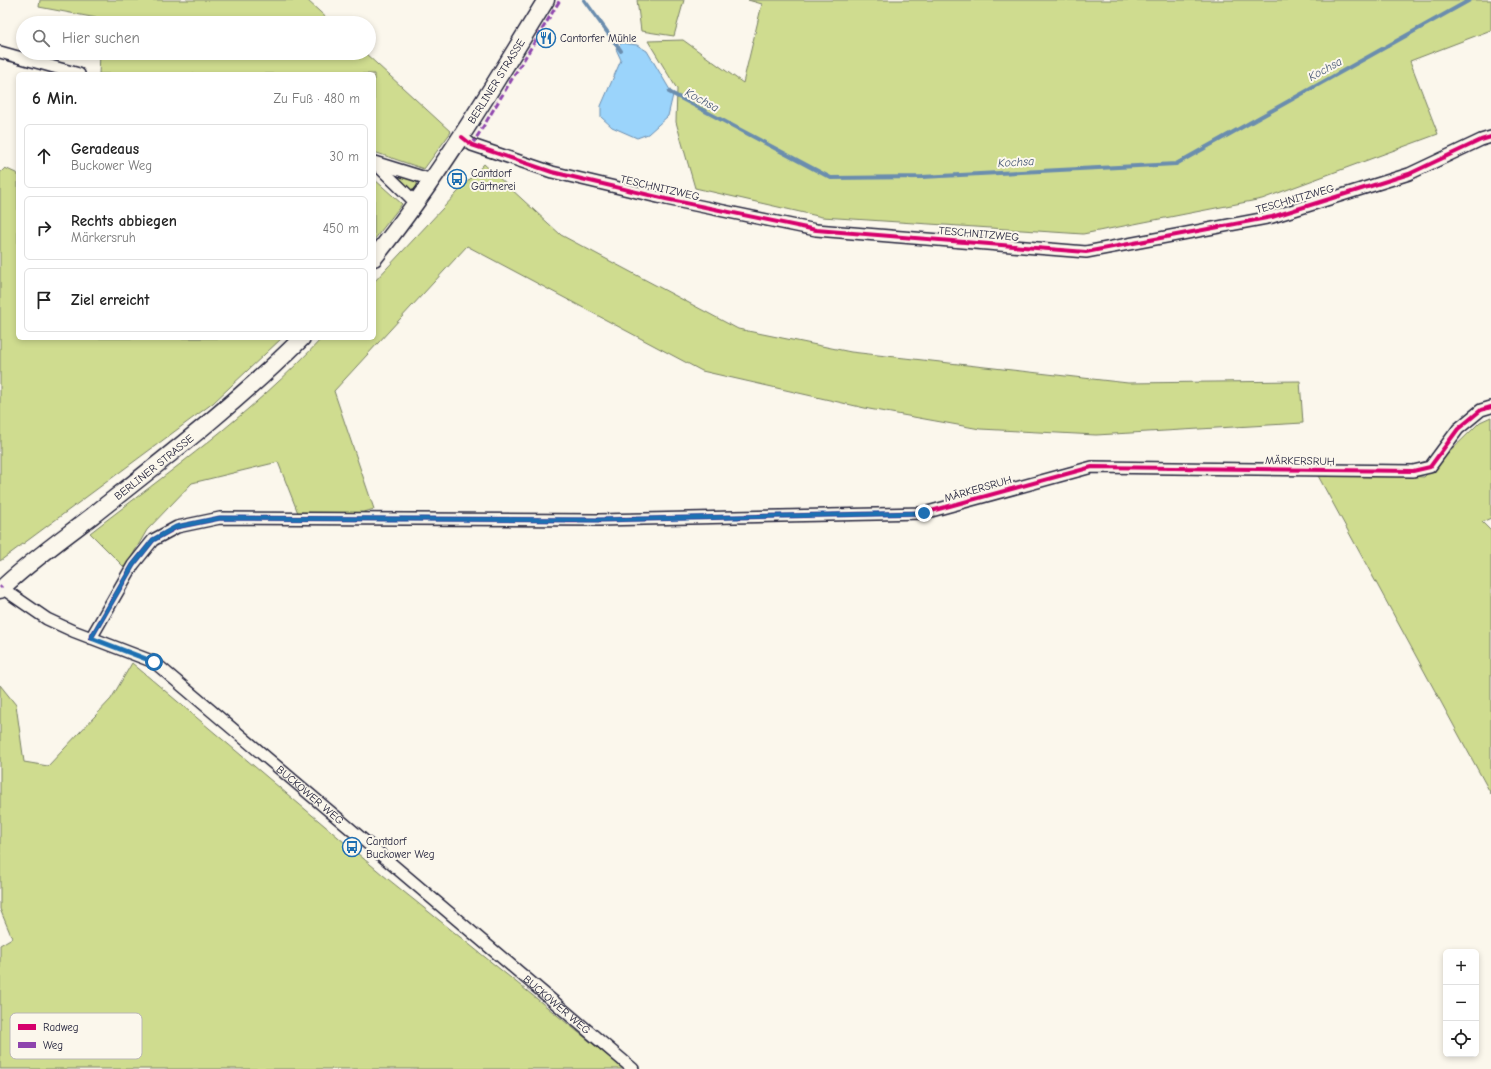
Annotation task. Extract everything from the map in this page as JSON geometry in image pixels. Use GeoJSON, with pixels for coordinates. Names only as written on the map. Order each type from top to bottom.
{"type":"FeatureCollection","features":[{"type":"Feature","properties":{"kind":"main road","name":"BERLINER STRASSE"},"geometry":{"type":"LineString","coordinates":[[376,255],[416,203],[462,137],[546,0]]}},
{"type":"Feature","properties":{"kind":"main road","name":"BERLINER STRASSE"},"geometry":{"type":"LineString","coordinates":[[1,589],[221,414],[264,376],[300,340]]}},
{"type":"Feature","properties":{"kind":"street"},"geometry":{"type":"LineString","coordinates":[[0,52],[16,56]]}},
{"type":"Feature","properties":{"kind":"street"},"geometry":{"type":"LineString","coordinates":[[29,60],[72,72]]}},
{"type":"Feature","properties":{"kind":"street","name":"TESCHNITZWEG"},"geometry":{"type":"LineString","coordinates":[[462,137],[472,145],[552,172],[666,199],[816,230],[1086,252],[1272,217],[1409,174],[1481,140],[1491,137]]}},
{"type":"Feature","properties":{"kind":"street"},"geometry":{"type":"LineString","coordinates":[[376,163],[432,180]]}},
{"type":"Feature","properties":{"kind":"street"},"geometry":{"type":"LineString","coordinates":[[376,164],[416,203]]}},
{"type":"Feature","properties":{"kind":"street","name":"MÄRKERSRUH"},"geometry":{"type":"LineString","coordinates":[[91,638],[133,565],[153,540],[176,527],[220,518],[599,520],[924,513],[1092,467],[1413,471],[1430,467],[1458,429],[1481,410],[1491,407]]}},
{"type":"Feature","properties":{"kind":"street","name":"BUCKOWER WEG"},"geometry":{"type":"LineString","coordinates":[[1,589],[47,619],[91,638],[154,662],[633,1069]]}},
{"type":"Feature","properties":{"kind":"green space"},"geometry":{"type":"Polygon","coordinates":[[[40,0],[307,0],[324,16],[86,16],[39,7],[40,0]]]}},
{"type":"Feature","properties":{"kind":"green space"},"geometry":{"type":"Polygon","coordinates":[[[637,0],[684,0],[674,36],[641,31],[637,0]]]}},
{"type":"Feature","properties":{"kind":"green space"},"geometry":{"type":"Polygon","coordinates":[[[748,0],[1491,0],[1491,30],[1410,61],[1438,134],[1262,199],[1083,234],[822,217],[695,188],[676,122],[677,89],[648,41],[683,40],[743,83],[762,4],[748,0]]]}},
{"type":"Feature","properties":{"kind":"green space"},"geometry":{"type":"Polygon","coordinates":[[[100,60],[373,60],[451,132],[424,169],[376,153],[376,72],[99,72],[100,60]]]}},
{"type":"Feature","properties":{"kind":"green space"},"geometry":{"type":"Polygon","coordinates":[[[484,164],[561,235],[738,329],[851,352],[1128,383],[1300,381],[1303,423],[1096,435],[980,429],[869,409],[702,371],[467,246],[334,391],[374,509],[361,513],[298,513],[278,462],[192,483],[147,530],[125,568],[90,533],[180,464],[239,416],[296,365],[320,340],[376,340],[376,280],[484,164]]]}},
{"type":"Feature","properties":{"kind":"green space"},"geometry":{"type":"Polygon","coordinates":[[[5,168],[16,173],[16,340],[280,340],[213,403],[0,561],[0,173],[5,168]]]}},
{"type":"Feature","properties":{"kind":"green space"},"geometry":{"type":"Polygon","coordinates":[[[391,171],[417,180],[417,186],[413,190],[409,189],[390,175],[391,171]]]}},
{"type":"Feature","properties":{"kind":"green space"},"geometry":{"type":"Polygon","coordinates":[[[376,181],[402,204],[376,237],[376,181]]]}},
{"type":"Feature","properties":{"kind":"green space"},"geometry":{"type":"Polygon","coordinates":[[[1491,417],[1491,518],[1482,522],[1491,531],[1491,794],[1316,472],[1424,477],[1480,422],[1491,417]]]}},
{"type":"Feature","properties":{"kind":"green space"},"geometry":{"type":"Polygon","coordinates":[[[132,663],[383,875],[624,1069],[0,1069],[0,945],[12,938],[0,909],[0,685],[16,705],[24,762],[48,766],[111,699],[132,663]]]}},
{"type":"Feature","properties":{"kind":"water"},"geometry":{"type":"Polygon","coordinates":[[[622,43],[637,45],[647,51],[673,95],[668,116],[648,134],[637,138],[612,127],[601,117],[601,106],[621,60],[616,49],[622,43]]]}},
{"type":"Feature","properties":{"kind":"waterway","name":"Kochsa"},"geometry":{"type":"LineString","coordinates":[[584,0],[621,51]]}},
{"type":"Feature","properties":{"kind":"waterway","name":"Kochsa"},"geometry":{"type":"LineString","coordinates":[[669,92],[831,178],[922,177],[1176,164],[1470,0]]}},
{"type":"Feature","properties":{"kind":"marked path"},"geometry":{"type":"LineString","coordinates":[[472,145],[560,0]]}},
{"type":"Feature","properties":{"kind":"cycle path"},"geometry":{"type":"LineString","coordinates":[[462,137],[472,145],[552,172],[666,199],[816,230],[1086,252],[1272,217],[1409,174],[1481,140],[1491,137]]}},
{"type":"Feature","properties":{"kind":"cycle path"},"geometry":{"type":"LineString","coordinates":[[91,638],[133,565],[153,540],[177,527],[220,518],[599,520],[924,513],[1092,467],[1413,471],[1430,467],[1458,429],[1481,410],[1491,407]]}},
{"type":"Feature","properties":{"kind":"place","name":"Cantorfer Mühle"},"geometry":{"type":"Point","coordinates":[546,38]}},
{"type":"Feature","properties":{"kind":"place","name":"Cantdorf Gärtnerei"},"geometry":{"type":"Point","coordinates":[457,179]}},
{"type":"Feature","properties":{"kind":"place","name":"Cantdorf Buckower Weg"},"geometry":{"type":"Point","coordinates":[352,847]}},
{"type":"Feature","properties":{"kind":"route"},"geometry":{"type":"LineString","coordinates":[[154,662],[91,638],[133,565],[153,540],[176,527],[220,518],[599,520],[924,513]]}}]}
